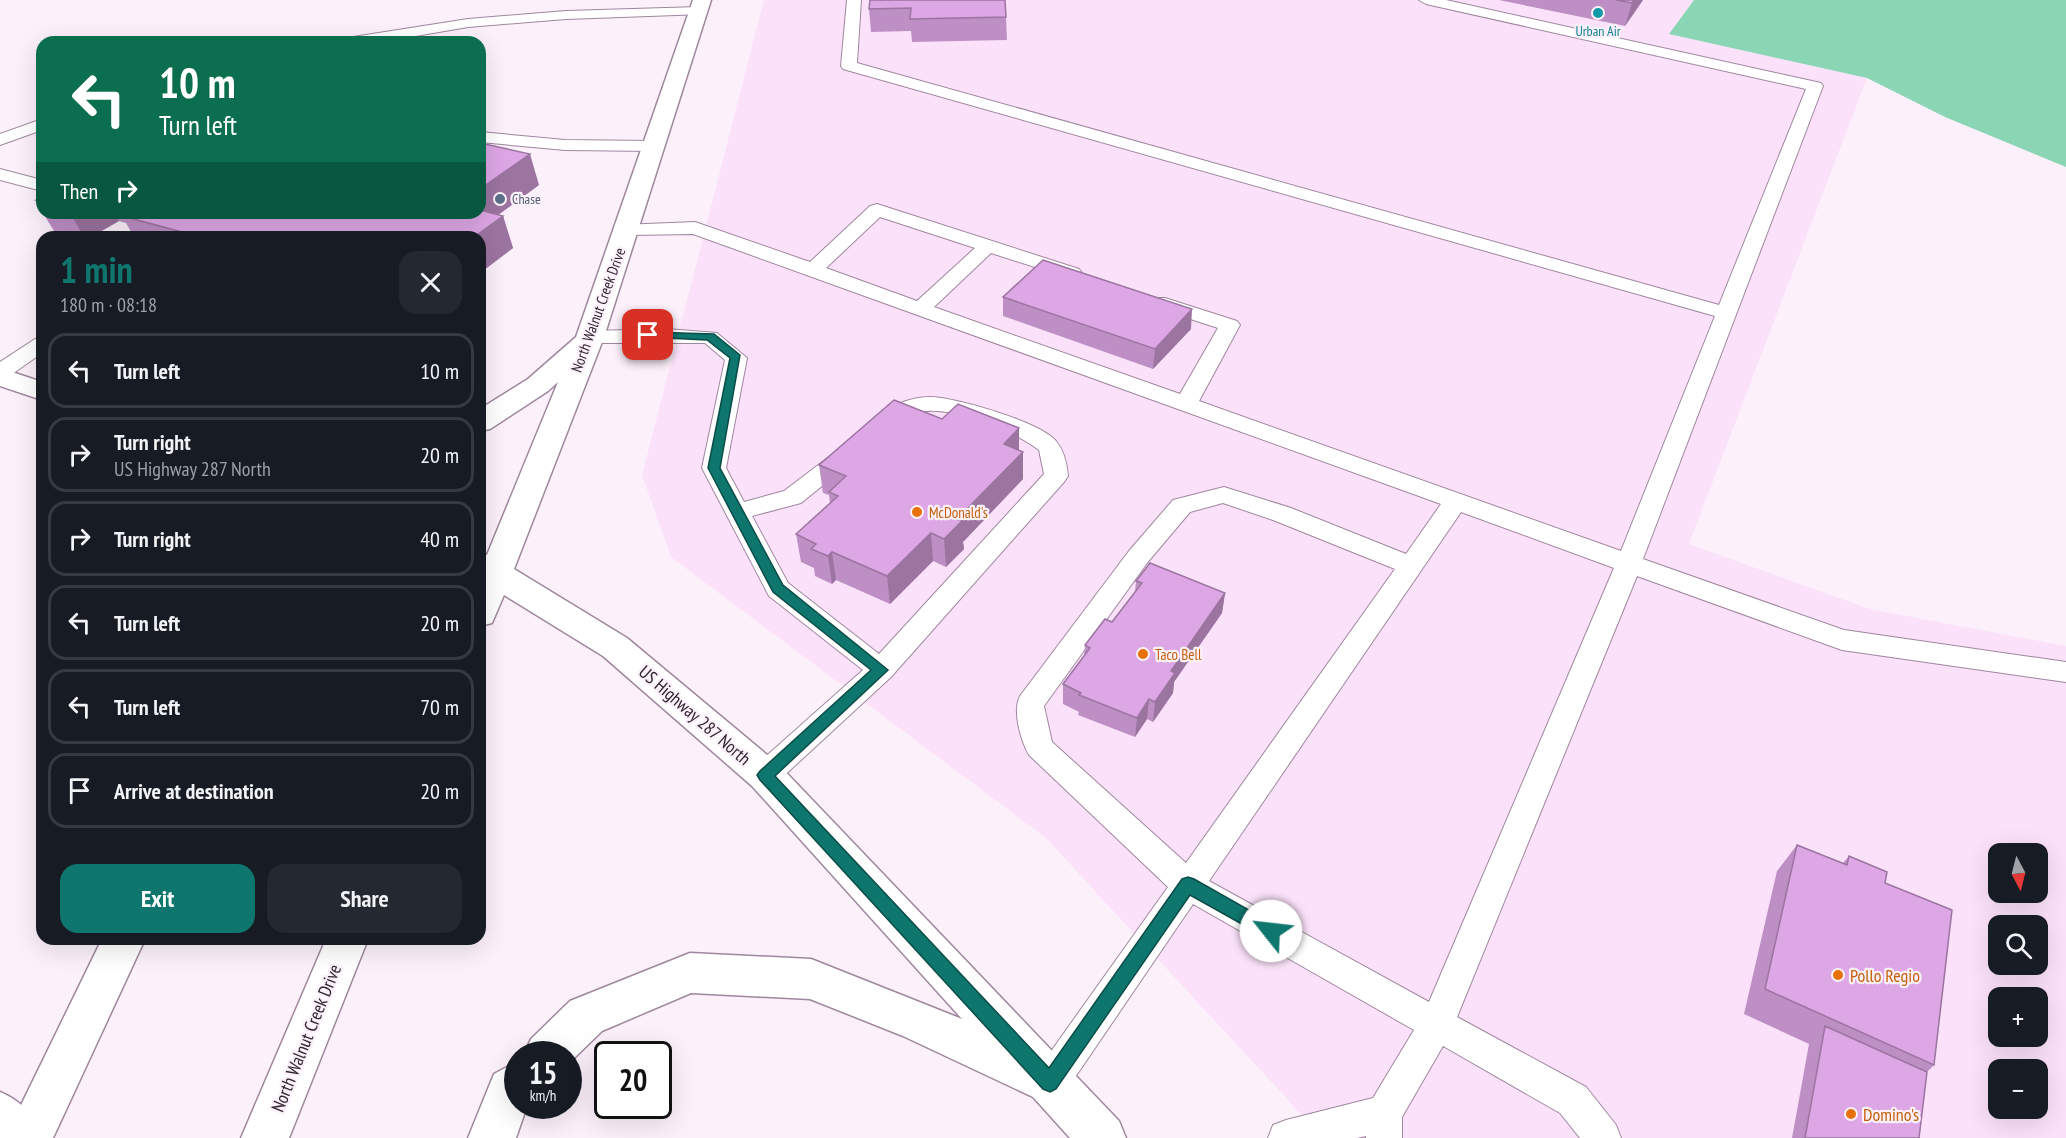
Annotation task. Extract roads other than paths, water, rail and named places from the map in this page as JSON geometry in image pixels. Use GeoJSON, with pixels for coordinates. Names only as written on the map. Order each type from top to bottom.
{"type":"FeatureCollection","features":[{"type":"Feature","properties":{"kind":"main road","name":"North Walnut Creek Drive"},"geometry":{"type":"LineString","coordinates":[[488,569],[590,337],[628,229],[700,6]]}},
{"type":"Feature","properties":{"kind":"main road"},"geometry":{"type":"LineString","coordinates":[[486,418],[538,385],[590,337]]}},
{"type":"Feature","properties":{"kind":"main road"},"geometry":{"type":"LineString","coordinates":[[0,377],[36,389]]}},
{"type":"Feature","properties":{"kind":"main road","name":"US Highway 287 North"},"geometry":{"type":"LineString","coordinates":[[488,569],[615,646],[765,775],[1102,1138]]}},
{"type":"Feature","properties":{"kind":"main road"},"geometry":{"type":"LineString","coordinates":[[29,1138],[121,945]]}},
{"type":"Feature","properties":{"kind":"main road","name":"North Walnut Creek Drive"},"geometry":{"type":"LineString","coordinates":[[265,1138],[344,945]]}},
{"type":"Feature","properties":{"kind":"main road"},"geometry":{"type":"LineString","coordinates":[[560,1041],[586,1016],[690,972],[811,978],[919,1021],[1050,1083]]}},
{"type":"Feature","properties":{"kind":"main road"},"geometry":{"type":"LineString","coordinates":[[492,1138],[504,1106]]}},
{"type":"Feature","properties":{"kind":"main road"},"geometry":{"type":"LineString","coordinates":[[0,1115],[19,1138]]}},
{"type":"Feature","properties":{"kind":"lane"},"geometry":{"type":"LineString","coordinates":[[854,0],[849,66],[1726,313]]}},
{"type":"Feature","properties":{"kind":"lane"},"geometry":{"type":"LineString","coordinates":[[1286,1138],[1384,1126],[1437,1024],[1629,563],[1815,86],[1426,0]]}},
{"type":"Feature","properties":{"kind":"lane"},"geometry":{"type":"LineString","coordinates":[[435,35],[566,15],[700,6]]}},
{"type":"Feature","properties":{"kind":"lane"},"geometry":{"type":"LineString","coordinates":[[0,140],[36,126]]}},
{"type":"Feature","properties":{"kind":"lane"},"geometry":{"type":"LineString","coordinates":[[486,138],[565,145],[654,146]]}},
{"type":"Feature","properties":{"kind":"lane"},"geometry":{"type":"LineString","coordinates":[[0,174],[36,184]]}},
{"type":"Feature","properties":{"kind":"lane"},"geometry":{"type":"LineString","coordinates":[[812,271],[878,210],[1087,278]]}},
{"type":"Feature","properties":{"kind":"lane"},"geometry":{"type":"LineString","coordinates":[[628,229],[695,228],[919,310],[1187,402],[1842,640],[2066,672]]}},
{"type":"Feature","properties":{"kind":"lane"},"geometry":{"type":"LineString","coordinates":[[919,310],[988,246]]}},
{"type":"Feature","properties":{"kind":"lane"},"geometry":{"type":"LineString","coordinates":[[1142,296],[1230,325],[1187,402]]}},
{"type":"Feature","properties":{"kind":"lane"},"geometry":{"type":"LineString","coordinates":[[590,337],[667,334],[710,337],[736,358],[714,468],[778,589],[881,670]]}},
{"type":"Feature","properties":{"kind":"lane"},"geometry":{"type":"LineString","coordinates":[[0,372],[36,347]]}},
{"type":"Feature","properties":{"kind":"lane"},"geometry":{"type":"LineString","coordinates":[[737,512],[792,497],[888,419],[910,407],[931,404],[954,406],[1020,429],[1046,444],[1054,458],[1056,476],[881,670],[765,775]]}},
{"type":"Feature","properties":{"kind":"lane"},"geometry":{"type":"LineString","coordinates":[[1411,566],[1282,514],[1224,495],[1182,506],[1138,557],[1030,704],[1039,747],[1188,885],[1573,1100],[1603,1138]]}},
{"type":"Feature","properties":{"kind":"lane"},"geometry":{"type":"LineString","coordinates":[[1050,1083],[1456,501]]}},
{"type":"Feature","properties":{"kind":"place","name":"Urban Air"},"geometry":{"type":"Point","coordinates":[1598,13]}},
{"type":"Feature","properties":{"kind":"place","name":"Chase"},"geometry":{"type":"Point","coordinates":[500,199]}},
{"type":"Feature","properties":{"kind":"place","name":"McDonald's"},"geometry":{"type":"Point","coordinates":[917,512]}},
{"type":"Feature","properties":{"kind":"place","name":"Taco Bell"},"geometry":{"type":"Point","coordinates":[1143,654]}},
{"type":"Feature","properties":{"kind":"place","name":"Pollo Regio"},"geometry":{"type":"Point","coordinates":[1838,975]}},
{"type":"Feature","properties":{"kind":"place","name":"Domino's"},"geometry":{"type":"Point","coordinates":[1851,1114]}}]}
